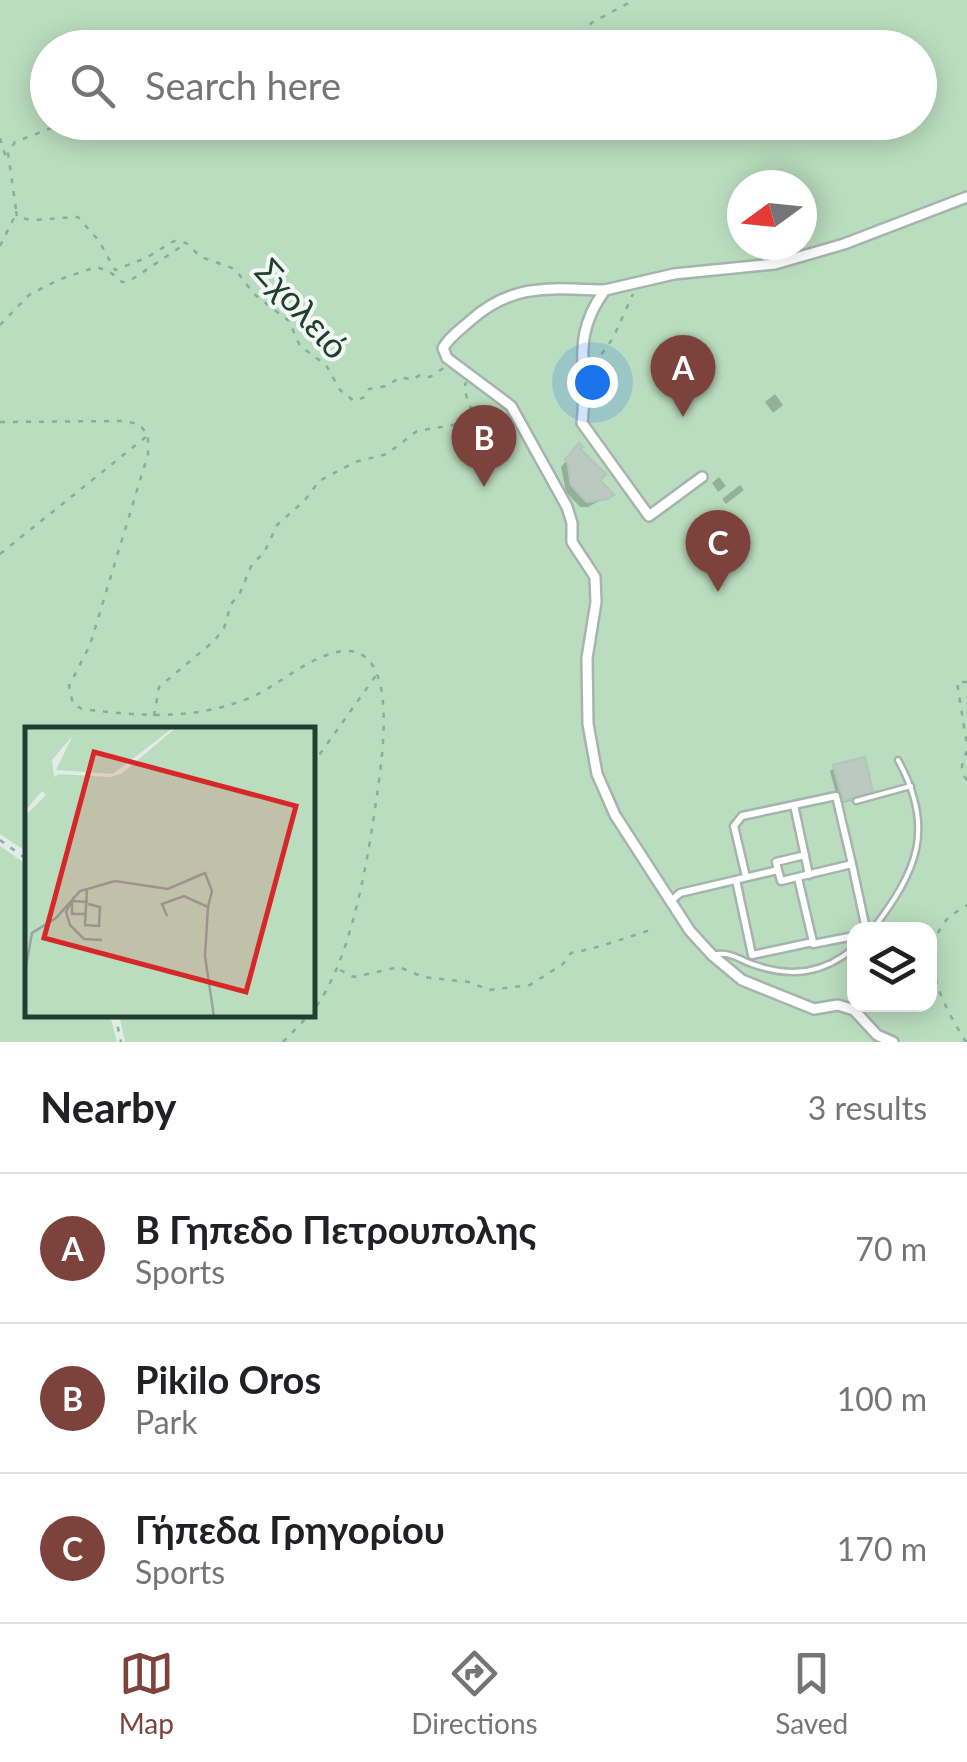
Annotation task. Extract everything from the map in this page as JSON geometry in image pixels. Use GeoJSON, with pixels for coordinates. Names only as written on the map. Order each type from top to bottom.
{"type":"FeatureCollection","features":[{"type":"Feature","properties":{"kind":"street"},"geometry":{"type":"LineString","coordinates":[[893,1042],[877,1035],[854,1010],[838,1005],[814,1009],[742,980],[690,931],[615,815],[602,790],[590,751],[587,658],[596,602],[595,577],[572,542],[572,523],[566,507],[511,406],[447,358],[443,348],[449,337],[487,306],[520,292],[558,287],[605,290],[674,274],[774,264],[844,244],[967,196]]}},
{"type":"Feature","properties":{"kind":"street"},"geometry":{"type":"LineString","coordinates":[[605,290],[585,321],[582,423],[649,516],[702,477]]}},
{"type":"Feature","properties":{"kind":"street"},"geometry":{"type":"LineString","coordinates":[[746,878],[734,826],[742,816],[836,796],[868,922]]}},
{"type":"Feature","properties":{"kind":"street"},"geometry":{"type":"LineString","coordinates":[[794,805],[810,875]]}},
{"type":"Feature","properties":{"kind":"street"},"geometry":{"type":"LineString","coordinates":[[805,855],[776,862],[781,882],[852,864]]}},
{"type":"Feature","properties":{"kind":"street"},"geometry":{"type":"LineString","coordinates":[[671,901],[680,893],[778,870]]}},
{"type":"Feature","properties":{"kind":"street"},"geometry":{"type":"LineString","coordinates":[[798,878],[814,946],[847,938]]}},
{"type":"Feature","properties":{"kind":"street"},"geometry":{"type":"LineString","coordinates":[[736,880],[752,956],[812,942]]}},
{"type":"Feature","properties":{"kind":"lane"},"geometry":{"type":"LineString","coordinates":[[876,922],[908,880],[918,850],[918,816],[911,786],[898,760]]}},
{"type":"Feature","properties":{"kind":"lane"},"geometry":{"type":"LineString","coordinates":[[856,801],[911,786]]}},
{"type":"Feature","properties":{"kind":"lane"},"geometry":{"type":"LineString","coordinates":[[712,955],[724,952],[757,966],[812,972],[847,953]]}},
{"type":"Feature","properties":{"kind":"path"},"geometry":{"type":"LineString","coordinates":[[587,30],[591,23],[634,0]]}},
{"type":"Feature","properties":{"kind":"path"},"geometry":{"type":"LineString","coordinates":[[8,164],[8,153],[15,142],[30,136]]}},
{"type":"Feature","properties":{"kind":"path"},"geometry":{"type":"LineString","coordinates":[[0,138],[17,216],[48,222],[78,217],[99,241],[116,270],[174,241],[186,243]]}},
{"type":"Feature","properties":{"kind":"path"},"geometry":{"type":"LineString","coordinates":[[0,246],[16,212]]}},
{"type":"Feature","properties":{"kind":"path"},"geometry":{"type":"LineString","coordinates":[[0,325],[28,295],[58,280],[96,267],[128,282],[186,243]]}},
{"type":"Feature","properties":{"kind":"path","name":"Σχολειό"},"geometry":{"type":"LineString","coordinates":[[186,243],[202,256],[235,270],[254,294],[289,321],[300,346],[326,366],[340,390],[354,401],[401,377],[430,378],[448,365],[458,364]]}},
{"type":"Feature","properties":{"kind":"path"},"geometry":{"type":"LineString","coordinates":[[584,380],[613,338],[638,283]]}},
{"type":"Feature","properties":{"kind":"path"},"geometry":{"type":"LineString","coordinates":[[154,718],[158,687],[206,650],[224,628],[231,604],[277,525],[319,481],[355,462],[387,454],[416,431],[460,424],[471,409],[464,389],[469,374]]}},
{"type":"Feature","properties":{"kind":"path"},"geometry":{"type":"LineString","coordinates":[[0,422],[124,421],[139,424],[148,436],[148,454],[90,646],[69,686],[70,698],[82,708],[154,718],[211,709],[249,698],[330,653],[352,652],[368,660],[378,672],[382,686],[382,759],[370,845],[338,968],[315,1006]]}},
{"type":"Feature","properties":{"kind":"path"},"geometry":{"type":"LineString","coordinates":[[0,554],[148,436]]}},
{"type":"Feature","properties":{"kind":"path"},"geometry":{"type":"LineString","coordinates":[[315,761],[378,672]]}},
{"type":"Feature","properties":{"kind":"path"},"geometry":{"type":"LineString","coordinates":[[967,682],[958,682],[967,749],[962,774],[967,780]]}},
{"type":"Feature","properties":{"kind":"path"},"geometry":{"type":"LineString","coordinates":[[0,840],[25,858]]}},
{"type":"Feature","properties":{"kind":"path"},"geometry":{"type":"LineString","coordinates":[[966,1042],[943,1005],[934,974],[938,934],[950,916],[967,905]]}},
{"type":"Feature","properties":{"kind":"path"},"geometry":{"type":"LineString","coordinates":[[338,968],[354,977],[399,967],[423,977],[469,982],[488,990],[530,985],[563,964],[571,953],[601,948],[614,940],[653,930]]}},
{"type":"Feature","properties":{"kind":"path"},"geometry":{"type":"LineString","coordinates":[[116,1017],[121,1042]]}},
{"type":"Feature","properties":{"kind":"path"},"geometry":{"type":"LineString","coordinates":[[284,1042],[307,1017]]}},
{"type":"Feature","properties":{"kind":"green space"},"geometry":{"type":"Polygon","coordinates":[[[0,0],[967,0],[967,1042],[125,1042],[119,1017],[315,1017],[315,727],[25,727],[25,851],[0,834],[0,0]]]}},
{"type":"Feature","properties":{"kind":"green space"},"geometry":{"type":"Polygon","coordinates":[[[0,846],[25,864],[25,1017],[111,1017],[117,1042],[0,1042],[0,846]]]}},
{"type":"Feature","properties":{"kind":"building"},"geometry":{"type":"Polygon","coordinates":[[[579,443],[583,447],[580,449],[606,474],[600,480],[614,495],[587,502],[571,485],[565,460],[579,443]]]}},
{"type":"Feature","properties":{"kind":"building"},"geometry":{"type":"Polygon","coordinates":[[[865,757],[873,793],[843,801],[833,765],[865,757]]]}},
{"type":"Feature","properties":{"kind":"place","name":"Β Γηπεδο Πετρουπολης"},"geometry":{"type":"Point","coordinates":[683,417]}},
{"type":"Feature","properties":{"kind":"place","name":"Pikilo Oros"},"geometry":{"type":"Point","coordinates":[484,487]}},
{"type":"Feature","properties":{"kind":"place","name":"Γήπεδα Γρηγορίου"},"geometry":{"type":"Point","coordinates":[718,592]}}]}
